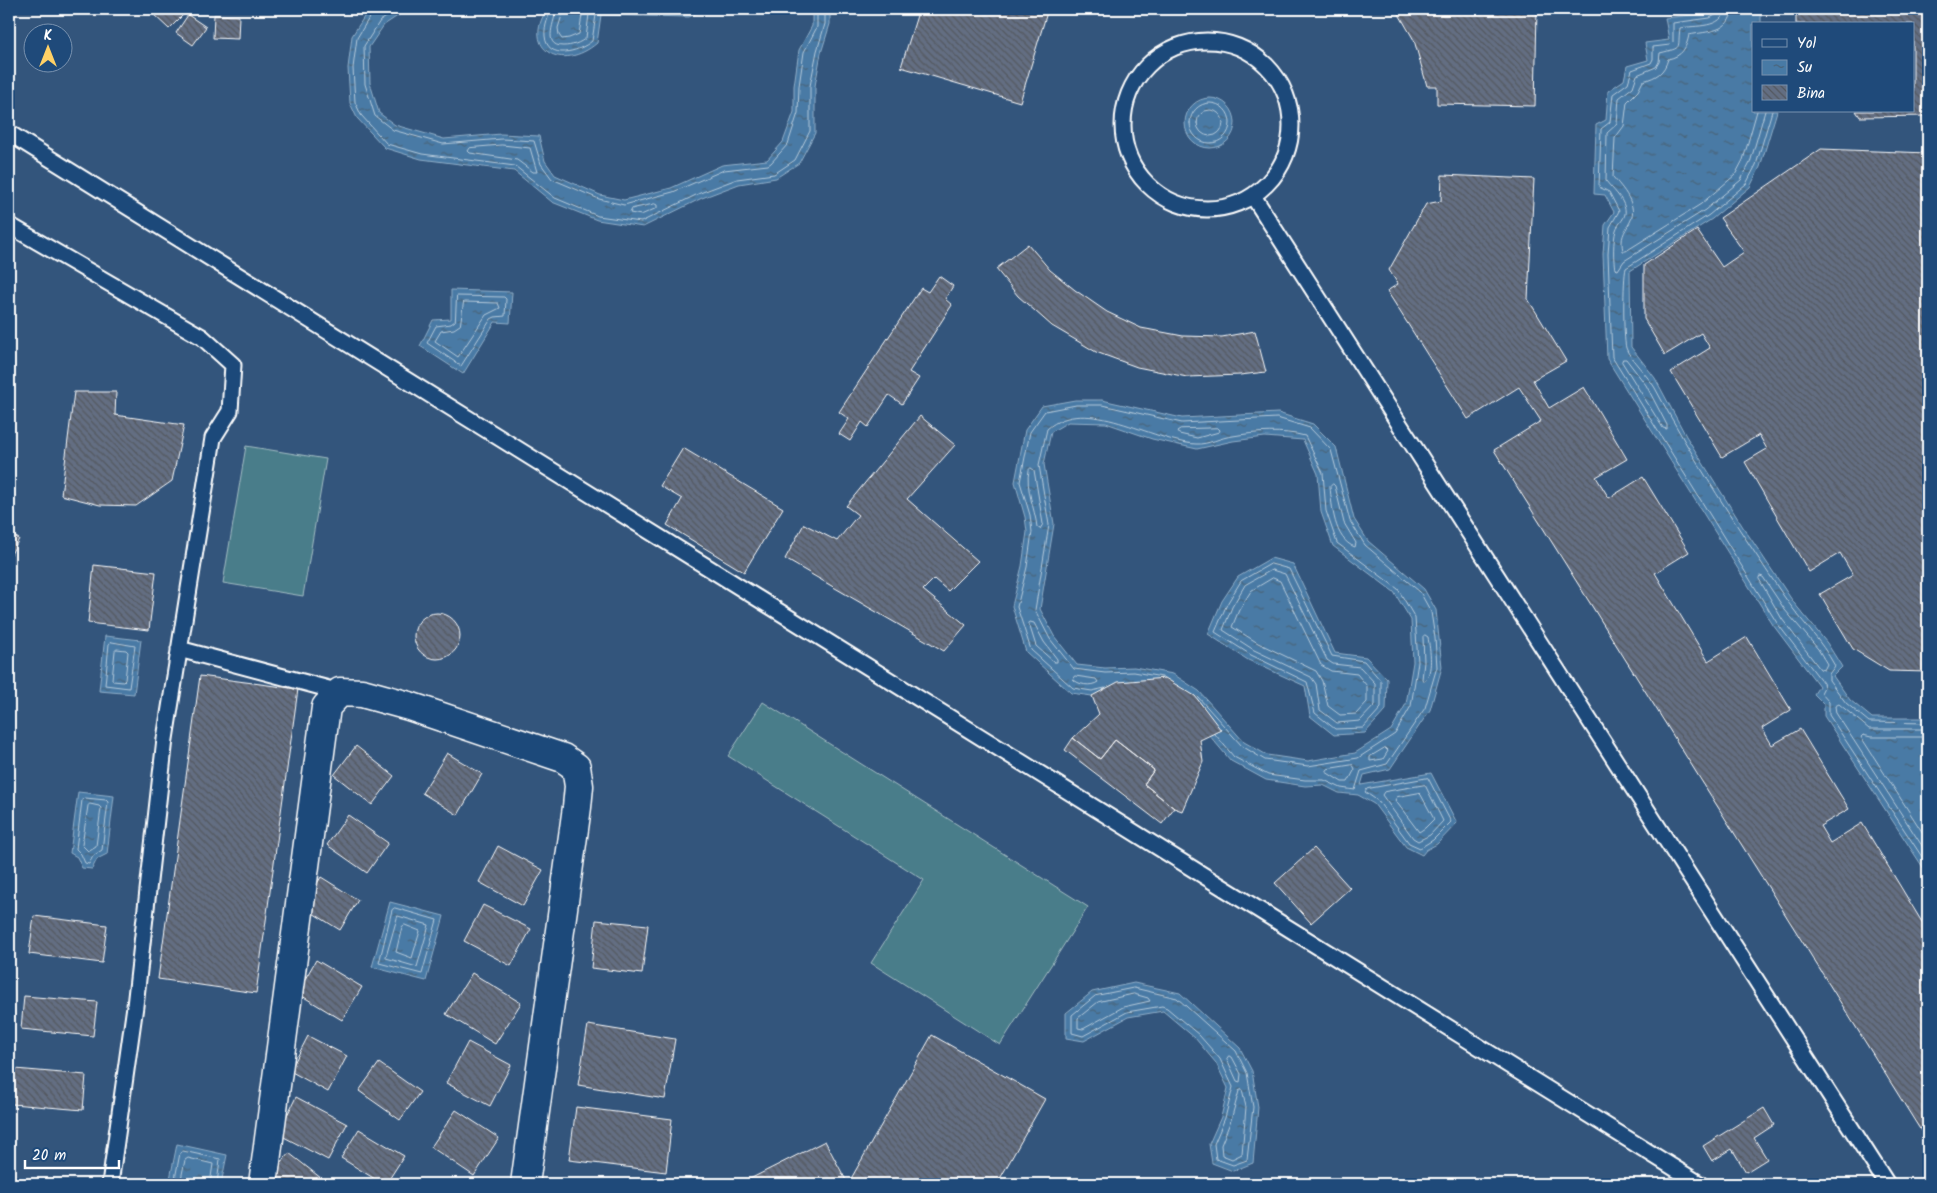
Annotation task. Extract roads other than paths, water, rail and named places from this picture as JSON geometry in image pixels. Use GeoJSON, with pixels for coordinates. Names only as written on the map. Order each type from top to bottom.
{"type":"FeatureCollection","features":[{"type":"Feature","properties":{"kind":"street"},"geometry":{"type":"LineString","coordinates":[[263,1184],[326,707],[340,692],[362,693],[409,706],[563,758],[576,767],[579,786],[578,800],[524,1184]]}},
{"type":"Feature","properties":{"kind":"lane"},"geometry":{"type":"LineString","coordinates":[[1215,41],[1242,48],[1265,64],[1282,86],[1291,112],[1291,140],[1282,166],[1264,188],[1253,196],[1240,203],[1213,210],[1185,208],[1159,196],[1139,177],[1126,152],[1122,125],[1126,97],[1140,72],[1161,54],[1187,43],[1215,41]]}},
{"type":"Feature","properties":{"kind":"lane"},"geometry":{"type":"LineString","coordinates":[[9,133],[1700,1184]]}},
{"type":"Feature","properties":{"kind":"lane"},"geometry":{"type":"LineString","coordinates":[[1253,196],[1886,1184]]}},
{"type":"Feature","properties":{"kind":"lane"},"geometry":{"type":"LineString","coordinates":[[9,225],[202,337],[233,366],[230,410],[213,438],[165,739],[135,1006],[110,1184]]}},
{"type":"Feature","properties":{"kind":"lane"},"geometry":{"type":"LineString","coordinates":[[179,649],[340,692]]}},
{"type":"Feature","properties":{"kind":"water"},"geometry":{"type":"Polygon","coordinates":[[[369,9],[408,9],[384,25],[369,47],[370,83],[379,113],[395,125],[444,139],[501,134],[539,136],[545,161],[555,175],[600,195],[624,200],[671,188],[722,165],[767,160],[783,142],[794,112],[794,86],[799,50],[812,26],[812,9],[830,9],[830,24],[821,53],[815,86],[815,133],[799,163],[776,178],[739,184],[702,198],[643,227],[597,220],[552,202],[514,171],[421,159],[385,148],[357,118],[350,103],[348,68],[352,36],[369,9]]]}},
{"type":"Feature","properties":{"kind":"water"},"geometry":{"type":"Polygon","coordinates":[[[547,9],[706,9],[689,17],[601,15],[597,43],[584,52],[571,56],[559,56],[549,53],[542,46],[539,36],[540,23],[547,9]]]}},
{"type":"Feature","properties":{"kind":"water"},"geometry":{"type":"Polygon","coordinates":[[[1716,9],[1761,9],[1761,22],[1752,22],[1752,112],[1777,112],[1760,167],[1750,187],[1712,219],[1630,271],[1631,347],[1655,378],[1686,436],[1743,527],[1794,603],[1827,643],[1842,667],[1833,676],[1850,700],[1872,718],[1928,718],[1928,875],[1824,716],[1824,704],[1814,694],[1819,686],[1773,625],[1607,359],[1603,254],[1605,225],[1614,212],[1605,195],[1594,194],[1596,125],[1606,120],[1608,91],[1624,80],[1627,66],[1648,60],[1645,43],[1669,40],[1665,18],[1709,13],[1716,9]]]}},
{"type":"Feature","properties":{"kind":"water"},"geometry":{"type":"Polygon","coordinates":[[[1210,98],[1219,100],[1230,109],[1235,123],[1233,132],[1224,143],[1210,148],[1201,146],[1190,137],[1185,123],[1187,114],[1196,103],[1210,98]]]}},
{"type":"Feature","properties":{"kind":"water"},"geometry":{"type":"Polygon","coordinates":[[[451,290],[512,292],[510,323],[495,322],[463,374],[420,346],[433,320],[451,319],[451,290]]]}},
{"type":"Feature","properties":{"kind":"water"},"geometry":{"type":"Polygon","coordinates":[[[1075,400],[1102,400],[1182,418],[1278,413],[1313,424],[1336,447],[1354,519],[1368,541],[1424,589],[1436,610],[1442,667],[1430,710],[1390,769],[1364,775],[1361,785],[1431,773],[1457,823],[1437,844],[1426,850],[1422,855],[1406,847],[1374,804],[1358,795],[1339,793],[1323,785],[1305,786],[1266,780],[1231,761],[1209,735],[1092,696],[1071,693],[1026,652],[1012,606],[1022,566],[1027,532],[1025,517],[1015,482],[1025,430],[1042,406],[1075,400]],[[1068,422],[1051,432],[1044,464],[1054,524],[1040,609],[1054,636],[1077,665],[1105,668],[1134,667],[1173,674],[1199,691],[1244,742],[1267,755],[1308,761],[1355,753],[1391,730],[1406,704],[1413,662],[1411,620],[1394,592],[1333,546],[1321,512],[1318,474],[1303,440],[1265,437],[1233,441],[1197,449],[1152,439],[1106,423],[1068,422]]]}},
{"type":"Feature","properties":{"kind":"water"},"geometry":{"type":"Polygon","coordinates":[[[1271,558],[1293,564],[1335,653],[1366,657],[1387,679],[1386,710],[1365,733],[1334,735],[1310,716],[1305,686],[1248,660],[1208,634],[1222,601],[1238,577],[1271,558]]]}},
{"type":"Feature","properties":{"kind":"water"},"geometry":{"type":"Polygon","coordinates":[[[105,636],[141,640],[134,694],[99,691],[105,636]]]}},
{"type":"Feature","properties":{"kind":"water"},"geometry":{"type":"Polygon","coordinates":[[[78,792],[114,796],[107,854],[97,859],[92,869],[82,868],[77,857],[70,853],[78,792]]]}},
{"type":"Feature","properties":{"kind":"water"},"geometry":{"type":"Polygon","coordinates":[[[390,902],[444,916],[426,981],[372,967],[390,902]]]}},
{"type":"Feature","properties":{"kind":"water"},"geometry":{"type":"Polygon","coordinates":[[[1134,983],[1180,993],[1240,1048],[1252,1071],[1258,1107],[1253,1163],[1233,1171],[1212,1163],[1209,1144],[1221,1117],[1228,1088],[1216,1063],[1195,1038],[1163,1011],[1128,1017],[1084,1041],[1066,1038],[1066,1013],[1092,992],[1134,983]]]}},
{"type":"Feature","properties":{"kind":"water"},"geometry":{"type":"Polygon","coordinates":[[[177,1144],[227,1155],[221,1184],[169,1184],[177,1144]]]}}]}
